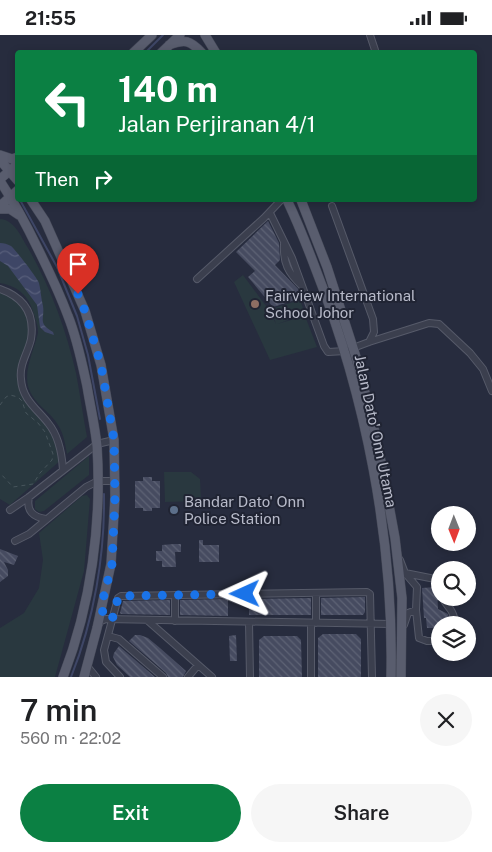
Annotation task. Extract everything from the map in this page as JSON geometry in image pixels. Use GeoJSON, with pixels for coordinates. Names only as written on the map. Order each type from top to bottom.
{"type":"FeatureCollection","features":[{"type":"Feature","properties":{"kind":"main road"},"geometry":{"type":"LineString","coordinates":[[136,50],[152,35]]}},
{"type":"Feature","properties":{"kind":"main road"},"geometry":{"type":"LineString","coordinates":[[164,50],[180,35]]}},
{"type":"Feature","properties":{"kind":"main road"},"geometry":{"type":"LineString","coordinates":[[191,35],[200,50]]}},
{"type":"Feature","properties":{"kind":"main road"},"geometry":{"type":"LineString","coordinates":[[205,35],[214,50]]}},
{"type":"Feature","properties":{"kind":"main road"},"geometry":{"type":"LineString","coordinates":[[168,45],[178,42],[189,42],[198,50]]}},
{"type":"Feature","properties":{"kind":"main road"},"geometry":{"type":"LineString","coordinates":[[0,155],[12,159],[15,158]]}},
{"type":"Feature","properties":{"kind":"main road"},"geometry":{"type":"LineString","coordinates":[[0,160],[15,177]]}},
{"type":"Feature","properties":{"kind":"main road"},"geometry":{"type":"LineString","coordinates":[[0,207],[14,193],[0,180],[15,167]]}},
{"type":"Feature","properties":{"kind":"main road"},"geometry":{"type":"LineString","coordinates":[[17,202],[23,219],[69,317],[83,368],[97,443],[98,481],[92,561],[83,614],[63,677]]}},
{"type":"Feature","properties":{"kind":"main road"},"geometry":{"type":"LineString","coordinates":[[32,202],[45,221]]}},
{"type":"Feature","properties":{"kind":"main road"},"geometry":{"type":"LineString","coordinates":[[39,202],[45,221],[85,311],[101,365],[114,440],[112,564],[101,607],[89,674]]}},
{"type":"Feature","properties":{"kind":"main road","name":"Jalan Dato' Onn Utama"},"geometry":{"type":"LineString","coordinates":[[288,202],[349,350],[373,471],[388,570],[391,677]]}},
{"type":"Feature","properties":{"kind":"main road","name":"Jalan Dato' Onn Utama"},"geometry":{"type":"LineString","coordinates":[[302,202],[327,267],[349,350],[377,440],[396,549],[402,598],[401,677]]}},
{"type":"Feature","properties":{"kind":"main road"},"geometry":{"type":"LineString","coordinates":[[0,207],[10,209],[23,219]]}},
{"type":"Feature","properties":{"kind":"main road"},"geometry":{"type":"LineString","coordinates":[[296,219],[306,214]]}},
{"type":"Feature","properties":{"kind":"street"},"geometry":{"type":"LineString","coordinates":[[370,35],[375,50]]}},
{"type":"Feature","properties":{"kind":"street"},"geometry":{"type":"LineString","coordinates":[[197,279],[270,213],[279,202]]}},
{"type":"Feature","properties":{"kind":"street"},"geometry":{"type":"LineString","coordinates":[[332,206],[374,319],[374,332],[369,342]]}},
{"type":"Feature","properties":{"kind":"street"},"geometry":{"type":"LineString","coordinates":[[270,213],[284,241],[286,267],[303,286],[326,350],[331,353],[349,350],[429,323],[439,324],[455,337],[483,369],[492,391]]}},
{"type":"Feature","properties":{"kind":"street"},"geometry":{"type":"LineString","coordinates":[[0,289],[13,293],[23,302],[28,313],[31,327],[30,340],[21,366],[20,380],[28,402],[54,432],[59,443],[63,470]]}},
{"type":"Feature","properties":{"kind":"street"},"geometry":{"type":"LineString","coordinates":[[10,510],[97,443],[114,440]]}},
{"type":"Feature","properties":{"kind":"street"},"geometry":{"type":"LineString","coordinates":[[15,541],[28,534],[86,487],[98,481],[114,481]]}},
{"type":"Feature","properties":{"kind":"street"},"geometry":{"type":"LineString","coordinates":[[29,497],[28,509],[32,515],[37,518],[46,519]]}},
{"type":"Feature","properties":{"kind":"street"},"geometry":{"type":"LineString","coordinates":[[396,549],[405,573],[416,587],[419,638],[431,641]]}},
{"type":"Feature","properties":{"kind":"street"},"geometry":{"type":"LineString","coordinates":[[405,573],[431,578]]}},
{"type":"Feature","properties":{"kind":"street"},"geometry":{"type":"LineString","coordinates":[[120,677],[106,663],[104,651],[119,597],[369,592],[372,677]]}},
{"type":"Feature","properties":{"kind":"street"},"geometry":{"type":"LineString","coordinates":[[311,677],[316,593]]}},
{"type":"Feature","properties":{"kind":"street"},"geometry":{"type":"LineString","coordinates":[[175,595],[175,621]]}},
{"type":"Feature","properties":{"kind":"street"},"geometry":{"type":"LineString","coordinates":[[101,607],[104,615],[112,620]]}},
{"type":"Feature","properties":{"kind":"street"},"geometry":{"type":"LineString","coordinates":[[403,628],[408,613],[416,610]]}},
{"type":"Feature","properties":{"kind":"street"},"geometry":{"type":"LineString","coordinates":[[97,628],[103,619],[391,625]]}},
{"type":"Feature","properties":{"kind":"street"},"geometry":{"type":"LineString","coordinates":[[147,620],[212,677]]}},
{"type":"Feature","properties":{"kind":"street"},"geometry":{"type":"LineString","coordinates":[[249,622],[250,677]]}},
{"type":"Feature","properties":{"kind":"street"},"geometry":{"type":"LineString","coordinates":[[108,636],[119,639],[163,677]]}},
{"type":"Feature","properties":{"kind":"street"},"geometry":{"type":"LineString","coordinates":[[188,677],[198,665]]}},
{"type":"Feature","properties":{"kind":"path"},"geometry":{"type":"LineString","coordinates":[[0,405],[10,395],[18,397],[22,401],[26,413],[38,423],[44,432],[53,454],[52,460],[33,484],[14,487],[0,473]]}},
{"type":"Feature","properties":{"kind":"shaded area"},"geometry":{"type":"Polygon","coordinates":[[[0,219],[10,222],[14,226],[36,262],[56,308],[67,340],[76,373],[87,437],[67,454],[60,428],[37,402],[28,386],[28,366],[38,327],[33,311],[24,295],[14,287],[0,283],[0,219]]]}},
{"type":"Feature","properties":{"kind":"shaded area"},"geometry":{"type":"Polygon","coordinates":[[[243,275],[269,310],[276,324],[271,309],[300,300],[305,314],[277,324],[305,316],[317,347],[270,360],[234,282],[243,275]]]}},
{"type":"Feature","properties":{"kind":"shaded area"},"geometry":{"type":"Polygon","coordinates":[[[0,289],[21,300],[29,320],[30,334],[24,353],[23,389],[49,422],[62,459],[10,505],[0,499],[0,289]]]}},
{"type":"Feature","properties":{"kind":"shaded area"},"geometry":{"type":"Polygon","coordinates":[[[89,456],[89,475],[44,511],[39,512],[35,509],[35,501],[89,456]]]}},
{"type":"Feature","properties":{"kind":"shaded area"},"geometry":{"type":"Polygon","coordinates":[[[164,472],[191,472],[200,479],[201,501],[165,502],[164,472]]]}},
{"type":"Feature","properties":{"kind":"shaded area"},"geometry":{"type":"Polygon","coordinates":[[[87,495],[90,499],[84,571],[55,677],[0,677],[0,628],[24,613],[39,588],[43,560],[39,533],[82,496],[87,495]]]}},
{"type":"Feature","properties":{"kind":"water"},"geometry":{"type":"Polygon","coordinates":[[[0,243],[11,246],[38,280],[43,306],[43,323],[54,335],[45,332],[40,327],[37,305],[8,266],[0,261],[0,243]]]}},
{"type":"Feature","properties":{"kind":"building"},"geometry":{"type":"Polygon","coordinates":[[[268,221],[279,243],[280,260],[275,265],[298,289],[301,298],[273,307],[248,277],[255,271],[236,252],[268,221]]]}},
{"type":"Feature","properties":{"kind":"building"},"geometry":{"type":"Polygon","coordinates":[[[143,477],[152,477],[152,481],[160,481],[160,508],[152,508],[152,511],[143,511],[143,508],[135,508],[135,481],[143,481],[143,477]]]}},
{"type":"Feature","properties":{"kind":"building"},"geometry":{"type":"Polygon","coordinates":[[[199,540],[203,540],[203,545],[219,545],[219,562],[199,562],[199,540]]]}},
{"type":"Feature","properties":{"kind":"building"},"geometry":{"type":"Polygon","coordinates":[[[181,544],[181,552],[175,552],[176,567],[162,567],[162,561],[156,561],[156,551],[162,551],[162,545],[181,544]]]}},
{"type":"Feature","properties":{"kind":"building"},"geometry":{"type":"Polygon","coordinates":[[[0,549],[18,556],[14,565],[4,562],[8,570],[8,576],[0,582],[0,549]]]}},
{"type":"Feature","properties":{"kind":"building"},"geometry":{"type":"Polygon","coordinates":[[[431,587],[431,606],[438,606],[438,609],[448,614],[448,616],[431,616],[431,628],[427,628],[426,618],[424,618],[422,588],[431,587]]]}},
{"type":"Feature","properties":{"kind":"building"},"geometry":{"type":"Polygon","coordinates":[[[365,597],[365,612],[363,615],[321,615],[321,598],[365,597]]]}},
{"type":"Feature","properties":{"kind":"building"},"geometry":{"type":"Polygon","coordinates":[[[311,598],[311,615],[249,615],[249,599],[311,598]]]}},
{"type":"Feature","properties":{"kind":"building"},"geometry":{"type":"Polygon","coordinates":[[[228,599],[228,616],[180,615],[180,600],[228,599]]]}},
{"type":"Feature","properties":{"kind":"building"},"geometry":{"type":"Polygon","coordinates":[[[170,600],[170,615],[120,613],[123,601],[170,600]]]}},
{"type":"Feature","properties":{"kind":"building"},"geometry":{"type":"Polygon","coordinates":[[[323,634],[356,634],[361,639],[361,677],[318,677],[318,638],[323,634]]]}},
{"type":"Feature","properties":{"kind":"building"},"geometry":{"type":"Polygon","coordinates":[[[135,635],[148,638],[160,648],[186,671],[183,677],[168,677],[166,673],[129,641],[135,635]]]}},
{"type":"Feature","properties":{"kind":"building"},"geometry":{"type":"Polygon","coordinates":[[[236,635],[237,661],[230,661],[229,636],[236,635]]]}},
{"type":"Feature","properties":{"kind":"building"},"geometry":{"type":"Polygon","coordinates":[[[264,636],[297,636],[301,640],[302,677],[259,677],[259,640],[264,636]]]}},
{"type":"Feature","properties":{"kind":"building"},"geometry":{"type":"Polygon","coordinates":[[[119,646],[155,677],[130,677],[117,665],[113,657],[119,646]]]}},
{"type":"Feature","properties":{"kind":"waterway"},"geometry":{"type":"LineString","coordinates":[[148,50],[163,35]]}},
{"type":"Feature","properties":{"kind":"waterway"},"geometry":{"type":"LineString","coordinates":[[21,202],[57,267],[77,316],[88,355],[100,419]]}},
{"type":"Feature","properties":{"kind":"waterway"},"geometry":{"type":"LineString","coordinates":[[71,677],[86,633],[97,587],[104,517],[104,494]]}},
{"type":"Feature","properties":{"kind":"place","name":"Fairview International School Johor"},"geometry":{"type":"Point","coordinates":[255,304]}},
{"type":"Feature","properties":{"kind":"place","name":"Bandar Dato' Onn Police Station"},"geometry":{"type":"Point","coordinates":[174,510]}},
{"type":"Feature","properties":{"kind":"route"},"geometry":{"type":"LineString","coordinates":[[78,294],[101,365],[114,440],[115,497],[112,564],[101,607],[104,615],[112,620],[118,598],[121,596],[245,594]]}}]}
